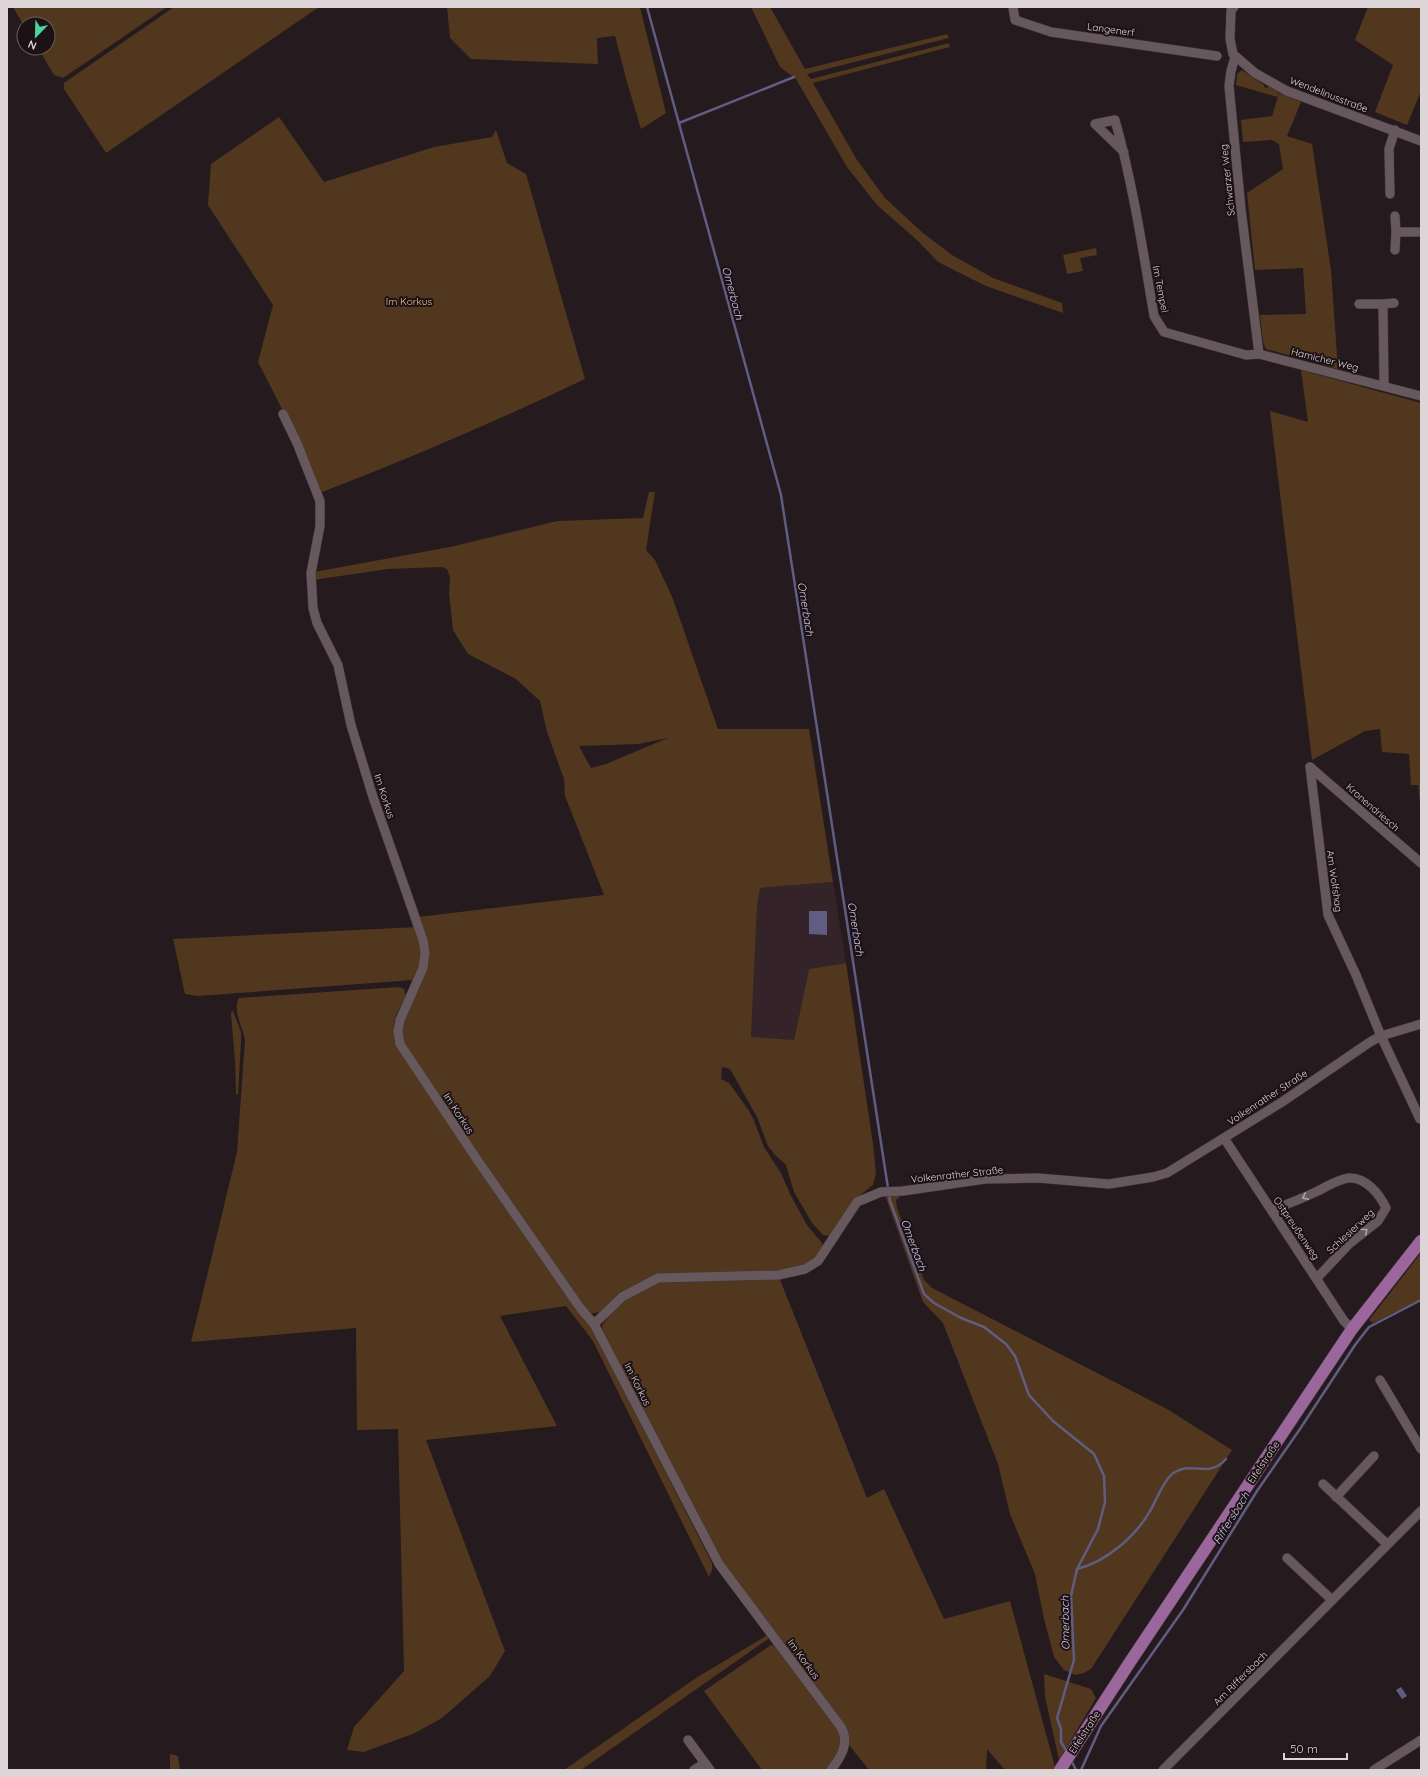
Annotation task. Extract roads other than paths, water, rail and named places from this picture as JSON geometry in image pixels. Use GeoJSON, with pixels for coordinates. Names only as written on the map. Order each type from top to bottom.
{"type":"FeatureCollection","features":[{"type":"Feature","properties":{"kind":"main road","name":"Eifelstraße"},"geometry":{"type":"LineString","coordinates":[[1062,1767],[1138,1648],[1352,1329],[1421,1240]]}},
{"type":"Feature","properties":{"kind":"street","name":"Langenerf"},"geometry":{"type":"LineString","coordinates":[[1013,7],[1015,20],[1051,32],[1217,56]]}},
{"type":"Feature","properties":{"kind":"street","name":"Schwarzer Weg"},"geometry":{"type":"LineString","coordinates":[[1232,8],[1231,46],[1235,57],[1230,71],[1230,86],[1241,209],[1259,354]]}},
{"type":"Feature","properties":{"kind":"street","name":"Wendelinusstraße"},"geometry":{"type":"LineString","coordinates":[[1235,57],[1255,73],[1287,90],[1421,141]]}},
{"type":"Feature","properties":{"kind":"street"},"geometry":{"type":"LineString","coordinates":[[1390,194],[1389,149],[1395,130]]}},
{"type":"Feature","properties":{"kind":"street","name":"Im Tempel"},"geometry":{"type":"LineString","coordinates":[[1124,152],[1154,316],[1164,332],[1246,355],[1259,354]]}},
{"type":"Feature","properties":{"kind":"street"},"geometry":{"type":"LineString","coordinates":[[1394,216],[1396,250]]}},
{"type":"Feature","properties":{"kind":"street"},"geometry":{"type":"LineString","coordinates":[[1396,232],[1421,232]]}},
{"type":"Feature","properties":{"kind":"street"},"geometry":{"type":"LineString","coordinates":[[1359,304],[1394,303]]}},
{"type":"Feature","properties":{"kind":"street"},"geometry":{"type":"LineString","coordinates":[[1383,304],[1384,386]]}},
{"type":"Feature","properties":{"kind":"street","name":"Hamicher Weg"},"geometry":{"type":"LineString","coordinates":[[1259,354],[1421,396]]}},
{"type":"Feature","properties":{"kind":"street","name":"Im Korkus"},"geometry":{"type":"LineString","coordinates":[[283,414],[297,443],[320,501],[320,526],[311,573],[313,608],[318,623],[338,665],[351,725],[373,797],[423,940],[425,953],[423,968],[400,1020],[398,1031],[400,1044],[478,1161],[580,1308],[594,1324],[719,1564],[841,1727],[845,1741],[842,1754],[831,1770]]}},
{"type":"Feature","properties":{"kind":"street","name":"Kronendriesch"},"geometry":{"type":"LineString","coordinates":[[1310,767],[1421,863]]}},
{"type":"Feature","properties":{"kind":"street","name":"Am Wolfshag"},"geometry":{"type":"LineString","coordinates":[[1310,767],[1328,915],[1356,975],[1381,1036]]}},
{"type":"Feature","properties":{"kind":"street","name":"Volkenrather Straße"},"geometry":{"type":"LineString","coordinates":[[594,1324],[622,1297],[658,1278],[771,1275],[805,1269],[818,1261],[857,1202],[888,1191],[904,1191],[985,1179],[1038,1178],[1109,1184],[1153,1178],[1167,1173],[1282,1102],[1370,1042],[1381,1036],[1421,1024]]}},
{"type":"Feature","properties":{"kind":"street"},"geometry":{"type":"LineString","coordinates":[[1381,1036],[1420,1119]]}},
{"type":"Feature","properties":{"kind":"street","name":"Ostpreußenweg"},"geometry":{"type":"LineString","coordinates":[[1224,1138],[1344,1321],[1352,1329]]}},
{"type":"Feature","properties":{"kind":"street","name":"Schlesierweg"},"geometry":{"type":"LineString","coordinates":[[1272,1210],[1350,1178],[1359,1180],[1370,1187],[1381,1198],[1386,1208],[1378,1221],[1349,1244],[1317,1278]]}},
{"type":"Feature","properties":{"kind":"street"},"geometry":{"type":"LineString","coordinates":[[1380,1380],[1421,1449]]}},
{"type":"Feature","properties":{"kind":"street"},"geometry":{"type":"LineString","coordinates":[[1336,1497],[1374,1456]]}},
{"type":"Feature","properties":{"kind":"street"},"geometry":{"type":"LineString","coordinates":[[1323,1484],[1387,1544]]}},
{"type":"Feature","properties":{"kind":"street","name":"Am Riffersbach"},"geometry":{"type":"LineString","coordinates":[[1163,1770],[1421,1511]]}},
{"type":"Feature","properties":{"kind":"street"},"geometry":{"type":"LineString","coordinates":[[1287,1558],[1332,1600]]}},
{"type":"Feature","properties":{"kind":"street"},"geometry":{"type":"LineString","coordinates":[[688,1740],[707,1766],[694,1770]]}},
{"type":"Feature","properties":{"kind":"street"},"geometry":{"type":"LineString","coordinates":[[1374,1770],[1421,1740]]}},
{"type":"Feature","properties":{"kind":"waterway","name":"Omerbach"},"geometry":{"type":"LineString","coordinates":[[647,7],[781,495],[890,1201],[924,1294],[934,1303],[961,1318],[984,1327],[1006,1344],[1015,1356],[1029,1395],[1053,1421],[1094,1454],[1104,1476],[1105,1502],[1098,1529],[1077,1569],[1071,1596],[1074,1660],[1057,1718],[1061,1729],[1061,1742],[1067,1752]]}},
{"type":"Feature","properties":{"kind":"waterway"},"geometry":{"type":"LineString","coordinates":[[679,123],[794,77]]}},
{"type":"Feature","properties":{"kind":"waterway","name":"Riffersbach"},"geometry":{"type":"LineString","coordinates":[[1081,1770],[1101,1726],[1183,1610],[1257,1491],[1355,1345],[1369,1327],[1421,1300]]}},
{"type":"Feature","properties":{"kind":"waterway"},"geometry":{"type":"LineString","coordinates":[[1077,1569],[1088,1566],[1109,1554],[1137,1530],[1150,1511],[1164,1484],[1175,1472],[1188,1468],[1213,1468],[1226,1459]]}},
{"type":"Feature","properties":{"kind":"waterway","name":"Omerbach"},"geometry":{"type":"LineString","coordinates":[[1071,1760],[1076,1770]]}}]}
